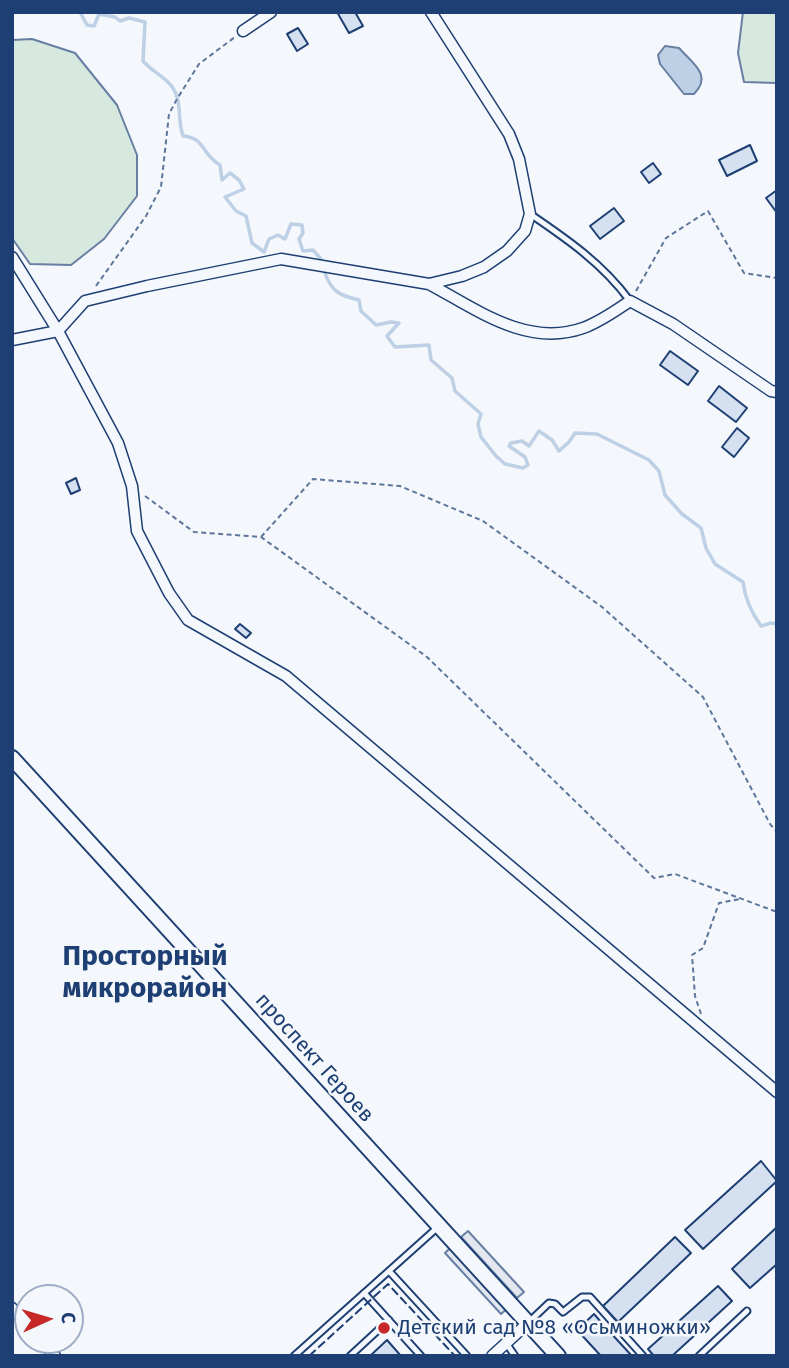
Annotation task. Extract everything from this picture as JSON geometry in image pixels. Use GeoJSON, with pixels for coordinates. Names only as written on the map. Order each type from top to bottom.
{"type":"FeatureCollection","features":[{"type":"Feature","properties":{"kind":"street"},"geometry":{"type":"LineString","coordinates":[[243,31],[271,12]]}},
{"type":"Feature","properties":{"kind":"street"},"geometry":{"type":"LineString","coordinates":[[429,284],[462,276],[484,267],[507,251],[525,231],[530,214],[522,171],[509,134],[431,12]]}},
{"type":"Feature","properties":{"kind":"street"},"geometry":{"type":"LineString","coordinates":[[12,257],[58,331],[118,443],[132,486],[137,531],[169,593],[188,620],[286,676],[777,1092]]}},
{"type":"Feature","properties":{"kind":"street"},"geometry":{"type":"LineString","coordinates":[[12,340],[58,331],[85,301],[281,258],[429,284],[502,323],[532,334],[560,334],[584,328],[630,301],[673,324],[771,391],[777,391]]}},
{"type":"Feature","properties":{"kind":"street","name":"проспект Героев"},"geometry":{"type":"LineString","coordinates":[[12,758],[558,1356]]}},
{"type":"Feature","properties":{"kind":"street"},"geometry":{"type":"LineString","coordinates":[[492,1356],[528,1323]]}},
{"type":"Feature","properties":{"kind":"lane"},"geometry":{"type":"LineString","coordinates":[[530,214],[573,243],[615,280],[630,301]]}},
{"type":"Feature","properties":{"kind":"lane"},"geometry":{"type":"LineString","coordinates":[[294,1356],[439,1226]]}},
{"type":"Feature","properties":{"kind":"lane"},"geometry":{"type":"LineString","coordinates":[[389,1271],[467,1356]]}},
{"type":"Feature","properties":{"kind":"lane"},"geometry":{"type":"LineString","coordinates":[[364,1293],[421,1356]]}},
{"type":"Feature","properties":{"kind":"lane"},"geometry":{"type":"LineString","coordinates":[[528,1323],[549,1303],[555,1304],[563,1312],[582,1297],[590,1297],[643,1356]]}},
{"type":"Feature","properties":{"kind":"lane"},"geometry":{"type":"LineString","coordinates":[[699,1356],[747,1311]]}},
{"type":"Feature","properties":{"kind":"lane"},"geometry":{"type":"LineString","coordinates":[[350,1356],[389,1320]]}},
{"type":"Feature","properties":{"kind":"lane"},"geometry":{"type":"LineString","coordinates":[[506,1343],[515,1356]]}},
{"type":"Feature","properties":{"kind":"path"},"geometry":{"type":"LineString","coordinates":[[85,301],[146,216],[161,187],[169,114],[177,99],[199,64],[243,31]]}},
{"type":"Feature","properties":{"kind":"path"},"geometry":{"type":"LineString","coordinates":[[630,301],[666,238],[708,211],[744,273],[777,278]]}},
{"type":"Feature","properties":{"kind":"path"},"geometry":{"type":"LineString","coordinates":[[261,537],[313,479],[400,486],[483,521],[603,607],[703,697],[770,824],[777,832]]}},
{"type":"Feature","properties":{"kind":"path"},"geometry":{"type":"LineString","coordinates":[[132,486],[194,532],[261,537],[427,657],[654,878],[675,874],[777,912]]}},
{"type":"Feature","properties":{"kind":"path"},"geometry":{"type":"LineString","coordinates":[[702,1016],[695,996],[692,956],[703,948],[719,903],[741,898]]}},
{"type":"Feature","properties":{"kind":"shaded area"},"geometry":{"type":"Polygon","coordinates":[[[743,12],[777,12],[777,83],[744,82],[738,53],[743,12]]]}},
{"type":"Feature","properties":{"kind":"shaded area"},"geometry":{"type":"Polygon","coordinates":[[[32,39],[75,53],[117,105],[137,155],[137,196],[104,239],[71,265],[30,264],[12,238],[12,40],[32,39]]]}},
{"type":"Feature","properties":{"kind":"shaded area"},"geometry":{"type":"Polygon","coordinates":[[[468,1231],[524,1292],[517,1298],[461,1237],[468,1231]]]}},
{"type":"Feature","properties":{"kind":"shaded area"},"geometry":{"type":"Polygon","coordinates":[[[451,1247],[508,1308],[501,1314],[445,1253],[451,1247]]]}},
{"type":"Feature","properties":{"kind":"water"},"geometry":{"type":"Polygon","coordinates":[[[665,46],[679,48],[698,70],[702,81],[694,94],[684,94],[660,64],[658,55],[665,46]]]}},
{"type":"Feature","properties":{"kind":"building"},"geometry":{"type":"Polygon","coordinates":[[[337,12],[355,12],[363,26],[349,33],[337,12]]]}},
{"type":"Feature","properties":{"kind":"building"},"geometry":{"type":"Polygon","coordinates":[[[298,28],[308,44],[297,51],[287,34],[298,28]]]}},
{"type":"Feature","properties":{"kind":"building"},"geometry":{"type":"Polygon","coordinates":[[[750,145],[757,161],[727,176],[719,160],[750,145]]]}},
{"type":"Feature","properties":{"kind":"building"},"geometry":{"type":"Polygon","coordinates":[[[653,163],[661,174],[649,183],[641,172],[653,163]]]}},
{"type":"Feature","properties":{"kind":"building"},"geometry":{"type":"Polygon","coordinates":[[[777,190],[777,213],[766,198],[777,190]]]}},
{"type":"Feature","properties":{"kind":"building"},"geometry":{"type":"Polygon","coordinates":[[[614,208],[624,221],[600,239],[590,226],[614,208]]]}},
{"type":"Feature","properties":{"kind":"building"},"geometry":{"type":"Polygon","coordinates":[[[670,351],[698,371],[688,385],[660,365],[670,351]]]}},
{"type":"Feature","properties":{"kind":"building"},"geometry":{"type":"Polygon","coordinates":[[[719,386],[747,408],[736,422],[708,401],[719,386]]]}},
{"type":"Feature","properties":{"kind":"building"},"geometry":{"type":"Polygon","coordinates":[[[737,428],[749,438],[734,457],[722,447],[737,428]]]}},
{"type":"Feature","properties":{"kind":"building"},"geometry":{"type":"Polygon","coordinates":[[[76,478],[80,490],[71,494],[66,483],[76,478]]]}},
{"type":"Feature","properties":{"kind":"building"},"geometry":{"type":"Polygon","coordinates":[[[240,624],[251,633],[246,638],[235,629],[240,624]]]}},
{"type":"Feature","properties":{"kind":"building"},"geometry":{"type":"Polygon","coordinates":[[[761,1161],[777,1181],[703,1249],[685,1230],[761,1161]]]}},
{"type":"Feature","properties":{"kind":"building"},"geometry":{"type":"Polygon","coordinates":[[[777,1227],[777,1264],[750,1288],[732,1269],[777,1227]]]}},
{"type":"Feature","properties":{"kind":"building"},"geometry":{"type":"Polygon","coordinates":[[[675,1237],[691,1253],[618,1322],[603,1306],[675,1237]]]}},
{"type":"Feature","properties":{"kind":"building"},"geometry":{"type":"Polygon","coordinates":[[[718,1286],[732,1301],[672,1356],[654,1356],[648,1349],[718,1286]]]}},
{"type":"Feature","properties":{"kind":"building"},"geometry":{"type":"Polygon","coordinates":[[[594,1314],[632,1356],[601,1356],[577,1330],[594,1314]]]}},
{"type":"Feature","properties":{"kind":"building"},"geometry":{"type":"Polygon","coordinates":[[[387,1340],[401,1356],[370,1356],[387,1340]]]}},
{"type":"Feature","properties":{"kind":"waterway"},"geometry":{"type":"LineString","coordinates":[[80,12],[87,25],[94,26],[99,14],[115,17],[120,21],[129,18],[145,22],[143,61],[175,91],[183,136],[200,143],[220,165],[222,180],[230,173],[239,180],[244,189],[225,197],[236,211],[246,216],[252,243],[264,252],[269,239],[278,235],[285,239],[291,224],[302,225],[303,233],[299,239],[303,251],[313,250],[321,259]]}},
{"type":"Feature","properties":{"kind":"waterway"},"geometry":{"type":"LineString","coordinates":[[324,271],[333,288],[359,300],[361,311],[376,325],[399,323],[387,336],[395,347],[429,345],[431,360],[452,378],[455,391],[481,414],[478,424],[481,437],[505,464],[523,468],[528,465],[525,457],[509,446],[522,441],[529,446],[539,431],[552,440],[559,451],[575,433],[597,434],[649,460],[659,471],[665,495],[682,514],[701,528],[706,548],[715,564],[743,582],[749,605],[761,626],[777,624]]}},
{"type":"Feature","properties":{"kind":"fence"},"geometry":{"type":"LineString","coordinates":[[309,1356],[388,1284],[455,1356]]}},
{"type":"Feature","properties":{"kind":"place","name":"Детский сад №8 «Осьминожки»"},"geometry":{"type":"Point","coordinates":[384,1328]}},
{"type":"Feature","properties":{"kind":"district","name":"Просторный микрорайон"},"geometry":{"type":"Point","coordinates":[145,973]}}]}
